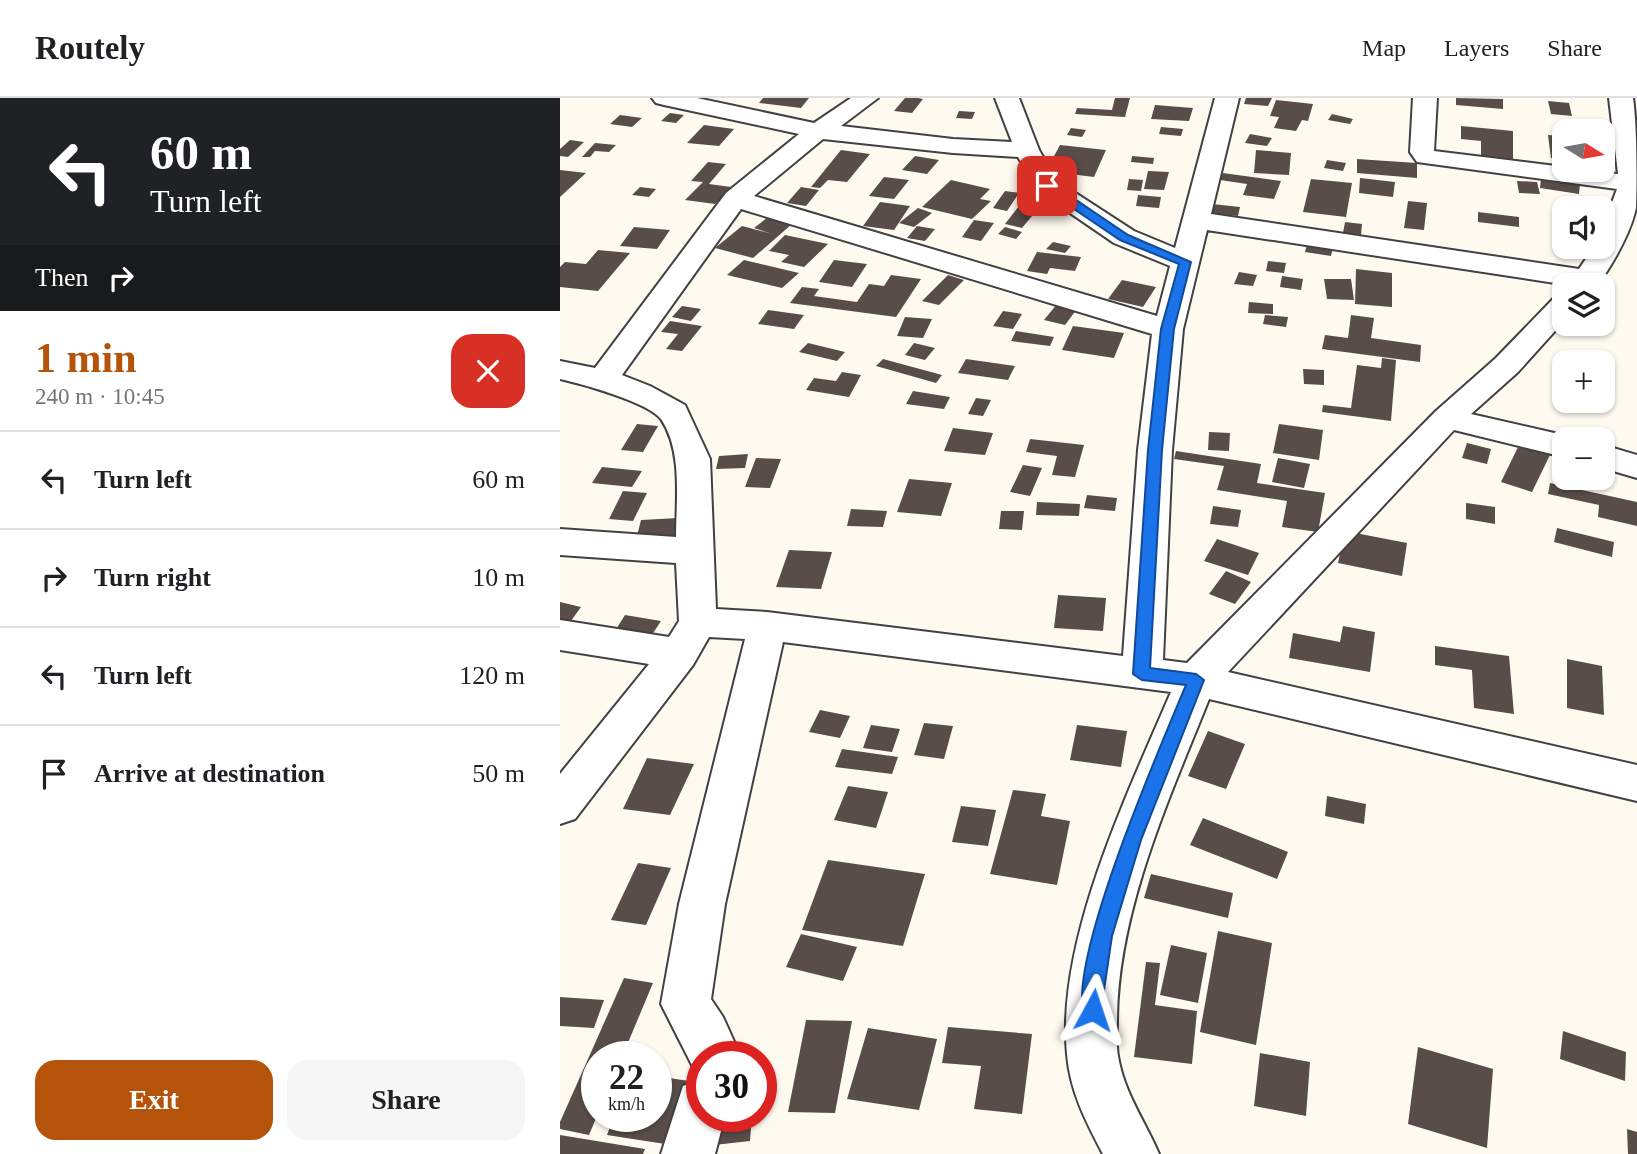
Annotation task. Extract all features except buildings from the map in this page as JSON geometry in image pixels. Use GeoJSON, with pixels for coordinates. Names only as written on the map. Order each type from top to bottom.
{"type":"FeatureCollection","features":[{"type":"Feature","properties":{"kind":"street"},"geometry":{"type":"LineString","coordinates":[[664,98],[818,131],[953,146],[1027,150]]}},
{"type":"Feature","properties":{"kind":"street"},"geometry":{"type":"LineString","coordinates":[[603,379],[735,199],[818,131],[866,98]]}},
{"type":"Feature","properties":{"kind":"street"},"geometry":{"type":"LineString","coordinates":[[1007,98],[1027,150],[1047,186],[1124,237],[1185,262]]}},
{"type":"Feature","properties":{"kind":"street"},"geometry":{"type":"LineString","coordinates":[[1142,674],[1155,450],[1168,329],[1227,98]]}},
{"type":"Feature","properties":{"kind":"street"},"geometry":{"type":"LineString","coordinates":[[1425,98],[1422,152],[1426,157],[1632,183]]}},
{"type":"Feature","properties":{"kind":"street"},"geometry":{"type":"LineString","coordinates":[[1594,273],[1624,244],[1632,183],[1621,98]]}},
{"type":"Feature","properties":{"kind":"street"},"geometry":{"type":"LineString","coordinates":[[735,199],[1168,329]]}},
{"type":"Feature","properties":{"kind":"street"},"geometry":{"type":"LineString","coordinates":[[1197,220],[1552,277]]}},
{"type":"Feature","properties":{"kind":"street"},"geometry":{"type":"LineString","coordinates":[[1132,1154],[1102,1099],[1091,1054],[1093,988],[1102,936],[1140,816],[1196,680],[1447,418],[1507,365],[1552,317]]}},
{"type":"Feature","properties":{"kind":"street"},"geometry":{"type":"LineString","coordinates":[[560,370],[603,379],[639,393],[674,412],[693,459],[694,551],[689,638],[560,806]]}},
{"type":"Feature","properties":{"kind":"street"},"geometry":{"type":"LineString","coordinates":[[1447,418],[1552,443]]}},
{"type":"Feature","properties":{"kind":"street"},"geometry":{"type":"LineString","coordinates":[[1615,460],[1637,467]]}},
{"type":"Feature","properties":{"kind":"street"},"geometry":{"type":"LineString","coordinates":[[560,542],[694,551]]}},
{"type":"Feature","properties":{"kind":"street"},"geometry":{"type":"LineString","coordinates":[[708,1041],[686,1004],[702,904],[767,626]]}},
{"type":"Feature","properties":{"kind":"street"},"geometry":{"type":"LineString","coordinates":[[560,635],[689,638],[767,626],[1196,680],[1637,783]]}},
{"type":"Feature","properties":{"kind":"street"},"geometry":{"type":"LineString","coordinates":[[688,1154],[694,1132]]}},
{"type":"Feature","properties":{"kind":"route"},"geometry":{"type":"LineString","coordinates":[[1047,186],[1124,237],[1185,262],[1168,329],[1155,450],[1142,674],[1196,680],[1140,816],[1102,936],[1093,988],[1093,1010]]}}]}
